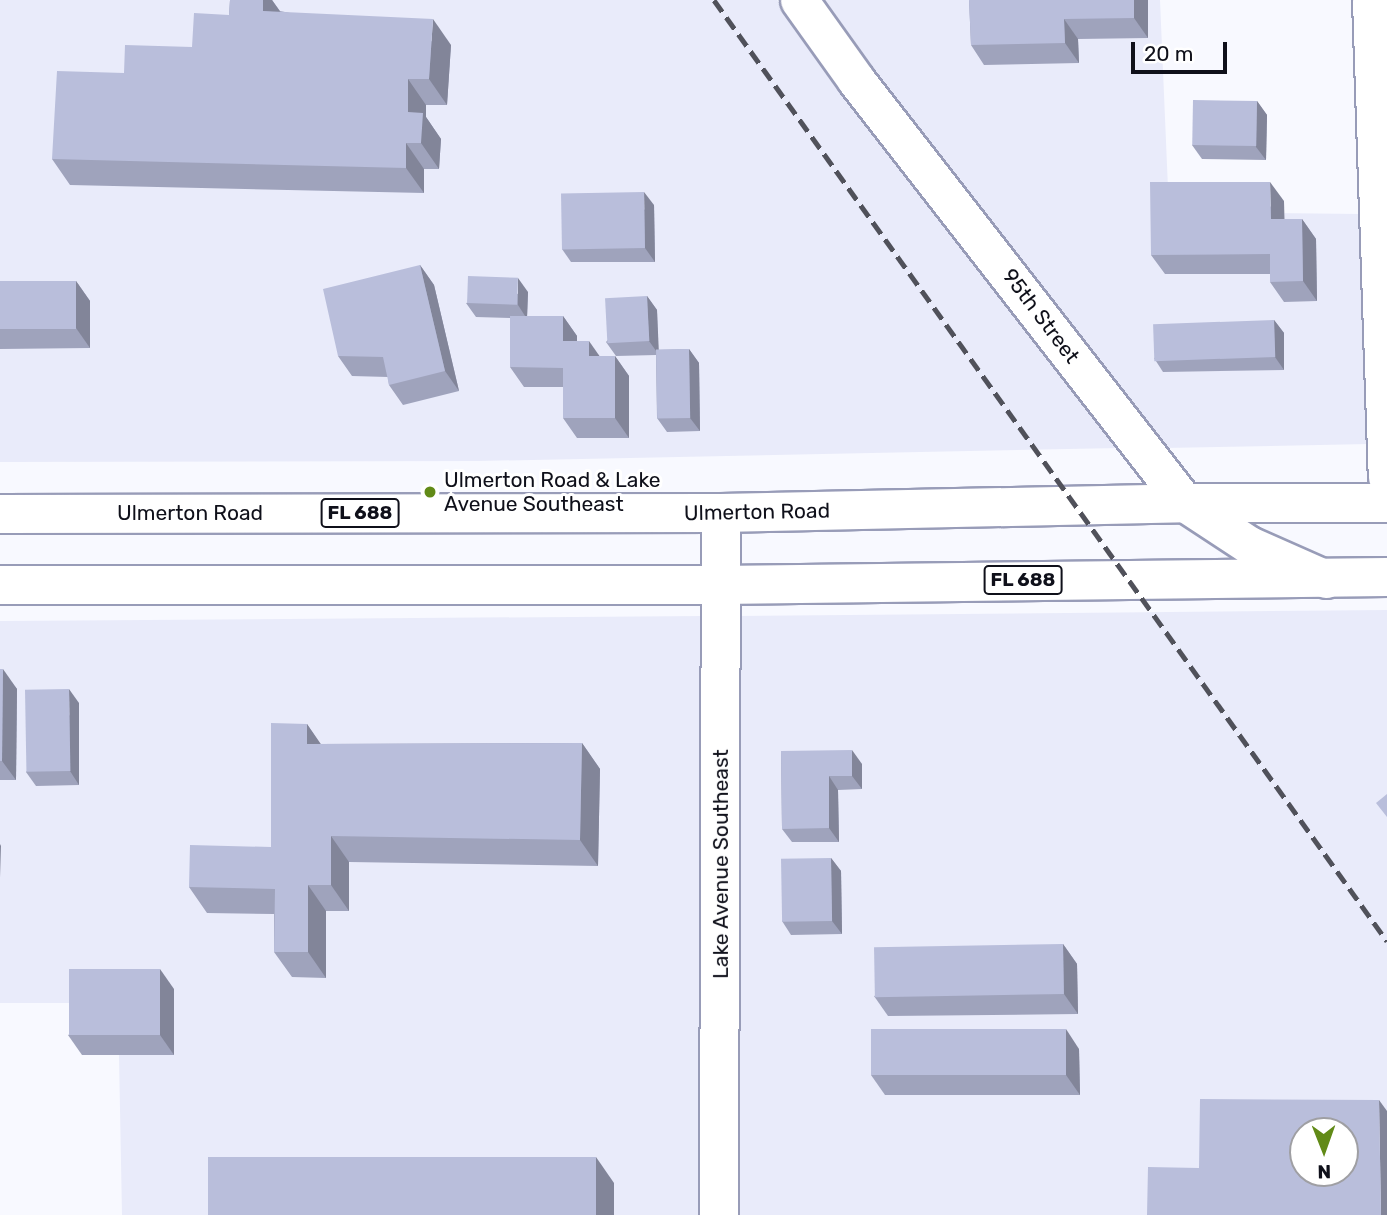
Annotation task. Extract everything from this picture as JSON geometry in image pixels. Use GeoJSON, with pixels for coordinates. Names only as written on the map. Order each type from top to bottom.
{"type":"FeatureCollection","features":[{"type":"Feature","properties":{"kind":"main road","name":"Ulmerton Road"},"geometry":{"type":"LineString","coordinates":[[6,522],[720,513],[1185,503],[1387,503]]}},
{"type":"Feature","properties":{"kind":"main road","name":"Lake Avenue Southeast"},"geometry":{"type":"LineString","coordinates":[[719,1215],[722,764],[720,513]]}},
{"type":"Feature","properties":{"kind":"main road","name":"FL 688"},"geometry":{"type":"LineString","coordinates":[[0,585],[719,585],[1387,577]]}},
{"type":"Feature","properties":{"kind":"street","name":"95th Street"},"geometry":{"type":"LineString","coordinates":[[799,0],[856,80],[1185,503],[1249,545],[1327,579]]}},
{"type":"Feature","properties":{"kind":"street"},"geometry":{"type":"LineString","coordinates":[[1371,0],[1387,477]]}},
{"type":"Feature","properties":{"kind":"shaded area"},"geometry":{"type":"Polygon","coordinates":[[[0,0],[777,0],[844,92],[1120,448],[478,461],[0,462],[0,0]]]}},
{"type":"Feature","properties":{"kind":"shaded area"},"geometry":{"type":"Polygon","coordinates":[[[820,0],[1160,0],[1169,212],[1361,214],[1369,444],[1164,448],[1035,278],[869,68],[820,0]]]}},
{"type":"Feature","properties":{"kind":"shaded area"},"geometry":{"type":"Polygon","coordinates":[[[1387,610],[1387,1215],[735,1215],[737,616],[1387,610]]]}},
{"type":"Feature","properties":{"kind":"shaded area"},"geometry":{"type":"Polygon","coordinates":[[[703,616],[702,1215],[122,1215],[118,1003],[0,1003],[0,621],[703,616]]]}},
{"type":"Feature","properties":{"kind":"building"},"geometry":{"type":"Polygon","coordinates":[[[230,0],[263,0],[263,11],[433,19],[429,79],[408,79],[408,112],[423,113],[421,143],[406,143],[406,168],[52,159],[57,71],[124,73],[125,45],[192,47],[194,13],[229,15],[230,0]]]}},
{"type":"Feature","properties":{"kind":"building"},"geometry":{"type":"Polygon","coordinates":[[[969,0],[1134,0],[1134,18],[1064,19],[1065,43],[971,45],[969,0]]]}},
{"type":"Feature","properties":{"kind":"building"},"geometry":{"type":"Polygon","coordinates":[[[1193,100],[1257,101],[1256,146],[1192,145],[1193,100]]]}},
{"type":"Feature","properties":{"kind":"building"},"geometry":{"type":"Polygon","coordinates":[[[1150,182],[1270,182],[1271,219],[1302,219],[1303,281],[1270,282],[1270,254],[1151,255],[1150,182]]]}},
{"type":"Feature","properties":{"kind":"building"},"geometry":{"type":"Polygon","coordinates":[[[644,192],[645,248],[562,249],[561,193],[644,192]]]}},
{"type":"Feature","properties":{"kind":"building"},"geometry":{"type":"Polygon","coordinates":[[[420,265],[445,371],[389,385],[383,357],[338,356],[323,289],[420,265]]]}},
{"type":"Feature","properties":{"kind":"building"},"geometry":{"type":"Polygon","coordinates":[[[468,276],[518,278],[517,305],[467,303],[468,276]]]}},
{"type":"Feature","properties":{"kind":"building"},"geometry":{"type":"Polygon","coordinates":[[[0,281],[76,281],[76,329],[0,329],[0,281]]]}},
{"type":"Feature","properties":{"kind":"building"},"geometry":{"type":"Polygon","coordinates":[[[647,296],[649,341],[607,343],[605,298],[647,296]]]}},
{"type":"Feature","properties":{"kind":"building"},"geometry":{"type":"Polygon","coordinates":[[[510,316],[563,316],[563,341],[589,341],[589,356],[615,356],[615,418],[563,418],[563,368],[510,367],[510,316]]]}},
{"type":"Feature","properties":{"kind":"building"},"geometry":{"type":"Polygon","coordinates":[[[1274,320],[1275,357],[1154,361],[1153,324],[1274,320]]]}},
{"type":"Feature","properties":{"kind":"building"},"geometry":{"type":"Polygon","coordinates":[[[689,349],[690,418],[657,419],[656,350],[689,349]]]}},
{"type":"Feature","properties":{"kind":"building"},"geometry":{"type":"Polygon","coordinates":[[[0,669],[3,669],[2,761],[0,761],[0,669]]]}},
{"type":"Feature","properties":{"kind":"building"},"geometry":{"type":"Polygon","coordinates":[[[69,689],[70,771],[26,772],[25,690],[69,689]]]}},
{"type":"Feature","properties":{"kind":"building"},"geometry":{"type":"Polygon","coordinates":[[[271,723],[307,724],[307,744],[582,743],[580,840],[331,836],[331,885],[308,885],[308,952],[274,952],[275,889],[189,887],[190,845],[271,847],[271,723]]]}},
{"type":"Feature","properties":{"kind":"building"},"geometry":{"type":"Polygon","coordinates":[[[852,750],[852,776],[829,776],[829,828],[782,829],[781,751],[852,750]]]}},
{"type":"Feature","properties":{"kind":"building"},"geometry":{"type":"Polygon","coordinates":[[[1387,794],[1387,817],[1376,803],[1387,794]]]}},
{"type":"Feature","properties":{"kind":"building"},"geometry":{"type":"Polygon","coordinates":[[[831,858],[832,921],[782,922],[781,859],[831,858]]]}},
{"type":"Feature","properties":{"kind":"building"},"geometry":{"type":"Polygon","coordinates":[[[1063,944],[1064,994],[875,997],[874,947],[1063,944]]]}},
{"type":"Feature","properties":{"kind":"building"},"geometry":{"type":"Polygon","coordinates":[[[69,969],[160,969],[160,1035],[69,1035],[69,969]]]}},
{"type":"Feature","properties":{"kind":"building"},"geometry":{"type":"Polygon","coordinates":[[[871,1029],[1066,1029],[1066,1075],[871,1075],[871,1029]]]}},
{"type":"Feature","properties":{"kind":"building"},"geometry":{"type":"Polygon","coordinates":[[[1200,1099],[1379,1100],[1381,1215],[1147,1215],[1148,1167],[1199,1168],[1200,1099]]]}},
{"type":"Feature","properties":{"kind":"building"},"geometry":{"type":"Polygon","coordinates":[[[208,1157],[596,1157],[596,1215],[208,1215],[208,1157]]]}},
{"type":"Feature","properties":{"kind":"railway"},"geometry":{"type":"LineString","coordinates":[[714,0],[1387,941]]}},
{"type":"Feature","properties":{"kind":"place","name":"Ulmerton Road & Lake Avenue Southeast"},"geometry":{"type":"Point","coordinates":[430,492]}}]}
